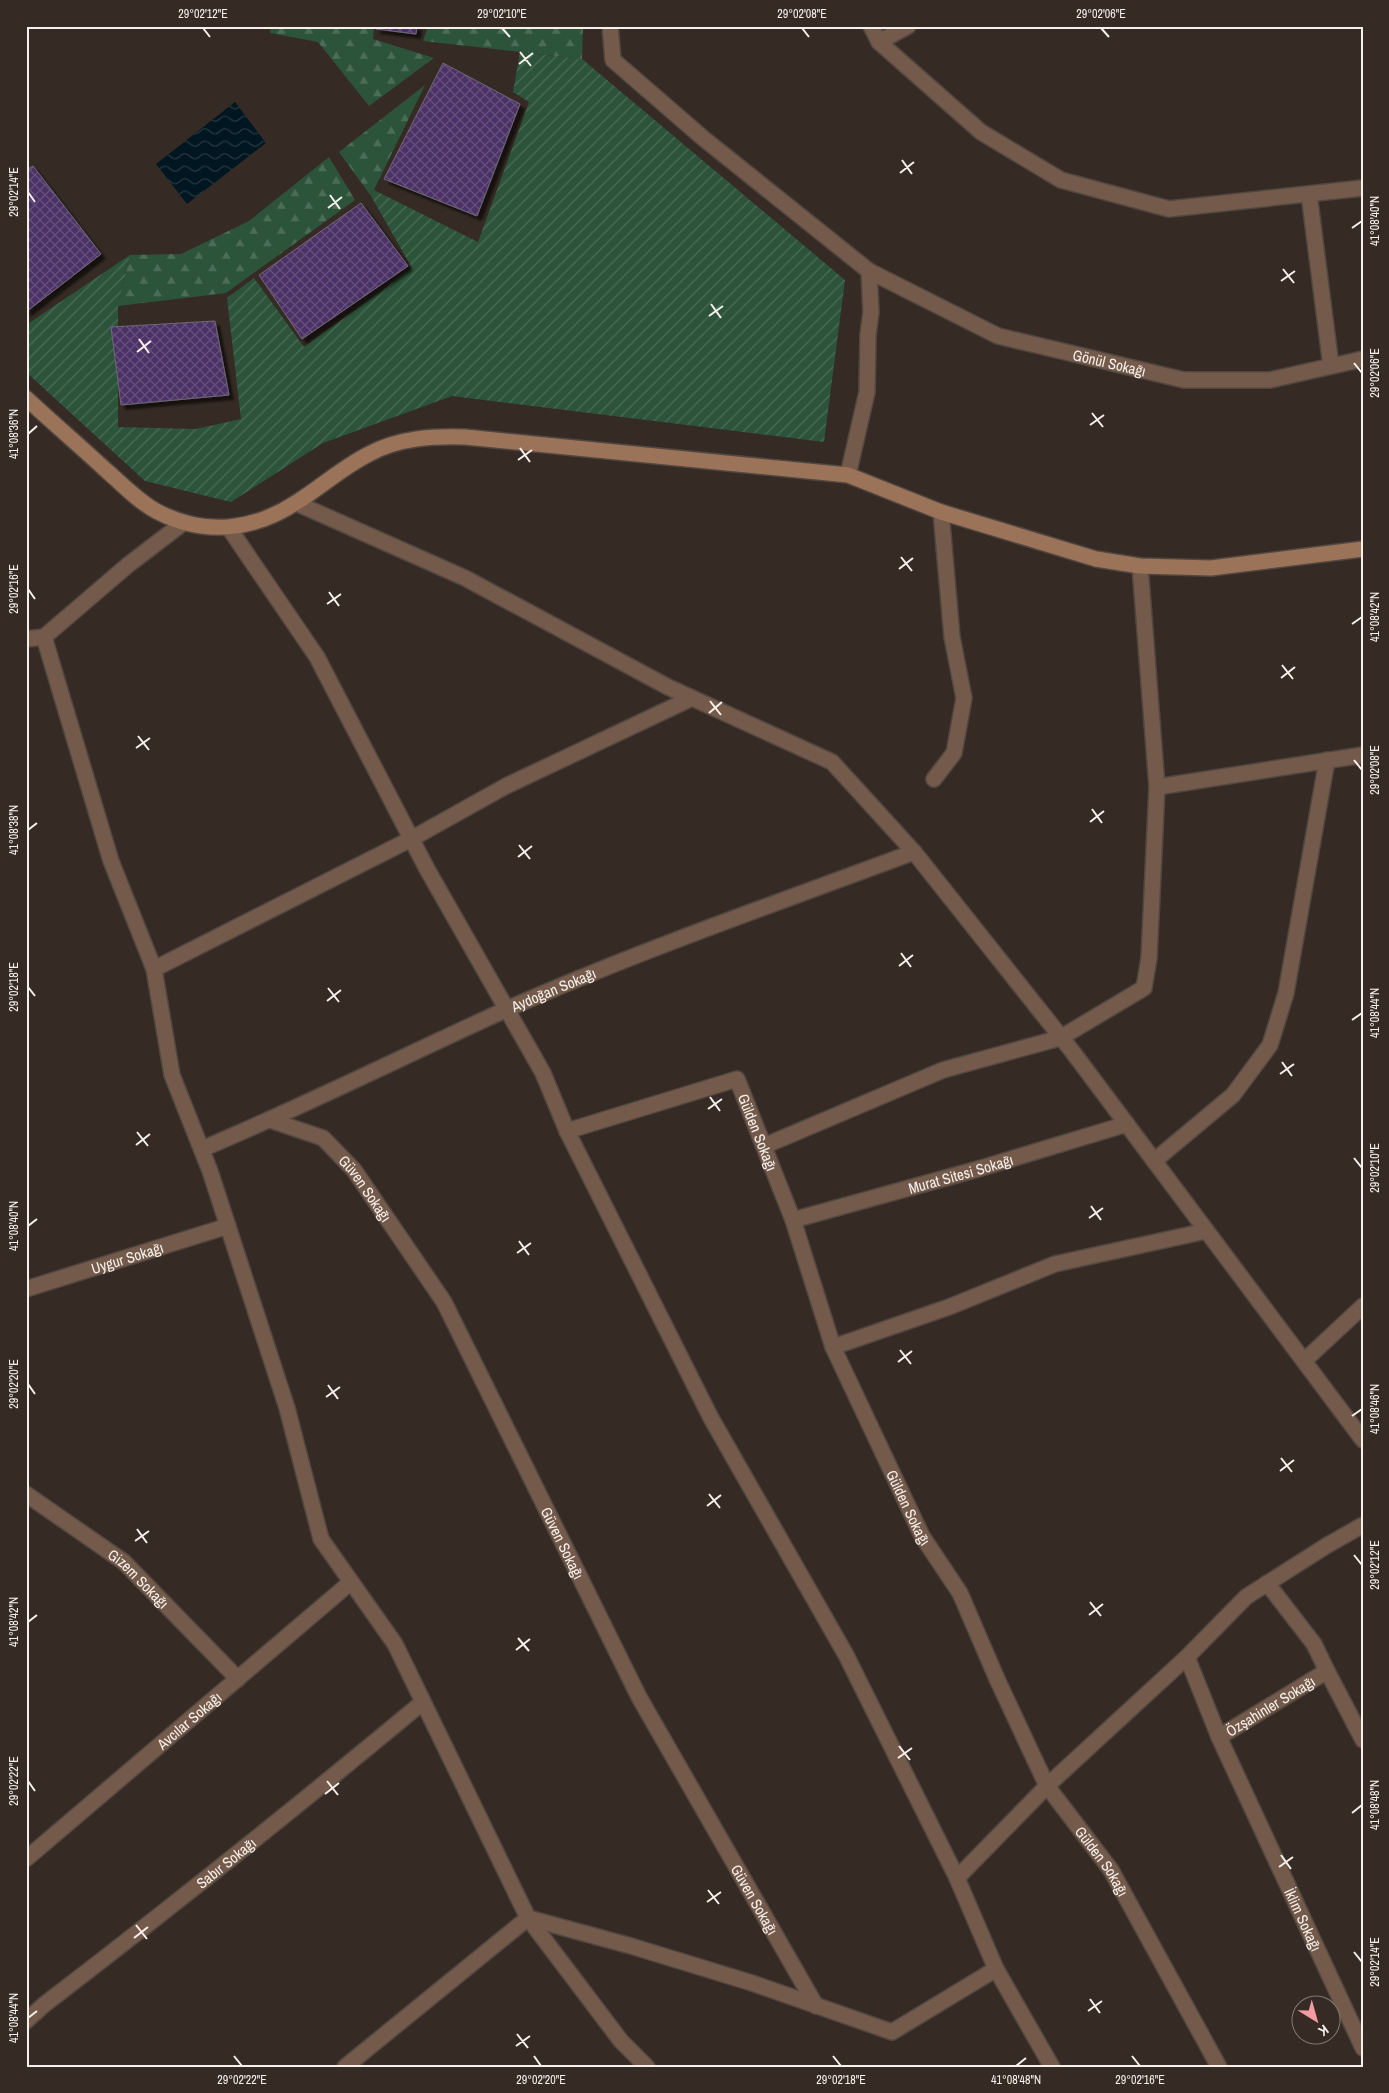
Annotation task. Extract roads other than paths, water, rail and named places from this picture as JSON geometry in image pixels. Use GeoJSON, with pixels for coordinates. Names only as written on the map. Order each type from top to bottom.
{"type":"FeatureCollection","features":[{"type":"Feature","properties":{"kind":"main road"},"geometry":{"type":"LineString","coordinates":[[26,398],[127,489],[156,511],[183,523],[208,528],[229,528],[263,521],[296,503],[370,453],[404,441],[435,436],[465,436],[848,475],[941,512],[1096,558],[1140,566],[1211,568],[1363,549]]}},
{"type":"Feature","properties":{"kind":"street","name":"Gönül Sokağı"},"geometry":{"type":"LineString","coordinates":[[610,26],[612,60],[703,138],[869,271],[998,336],[1184,380],[1270,380],[1363,359]]}},
{"type":"Feature","properties":{"kind":"street"},"geometry":{"type":"LineString","coordinates":[[871,26],[879,42],[982,132],[1061,180],[1169,209],[1363,188]]}},
{"type":"Feature","properties":{"kind":"street"},"geometry":{"type":"LineString","coordinates":[[879,42],[908,26]]}},
{"type":"Feature","properties":{"kind":"street"},"geometry":{"type":"LineString","coordinates":[[1309,194],[1331,366]]}},
{"type":"Feature","properties":{"kind":"street"},"geometry":{"type":"LineString","coordinates":[[848,475],[867,392],[868,335],[871,312],[869,271]]}},
{"type":"Feature","properties":{"kind":"street"},"geometry":{"type":"LineString","coordinates":[[296,503],[466,578],[668,687],[832,762],[914,852],[1072,1051],[1363,1440]]}},
{"type":"Feature","properties":{"kind":"street"},"geometry":{"type":"LineString","coordinates":[[934,778],[954,753],[964,698],[952,637],[941,512]]}},
{"type":"Feature","properties":{"kind":"street"},"geometry":{"type":"LineString","coordinates":[[26,640],[44,637],[128,565],[183,523]]}},
{"type":"Feature","properties":{"kind":"street"},"geometry":{"type":"LineString","coordinates":[[229,528],[317,657],[411,839],[543,1073],[567,1132],[711,1418],[846,1654],[957,1878],[996,1969],[1052,2067]]}},
{"type":"Feature","properties":{"kind":"street"},"geometry":{"type":"LineString","coordinates":[[764,1146],[943,1070],[1060,1038],[1144,988],[1150,958],[1157,787],[1140,566]]}},
{"type":"Feature","properties":{"kind":"street"},"geometry":{"type":"LineString","coordinates":[[44,637],[111,861],[154,969],[172,1075],[202,1149],[287,1408],[321,1539],[395,1644],[528,1918],[620,2041],[647,2067]]}},
{"type":"Feature","properties":{"kind":"street"},"geometry":{"type":"LineString","coordinates":[[154,969],[411,839],[506,786],[692,698]]}},
{"type":"Feature","properties":{"kind":"street"},"geometry":{"type":"LineString","coordinates":[[1157,787],[1363,755]]}},
{"type":"Feature","properties":{"kind":"street"},"geometry":{"type":"LineString","coordinates":[[1154,1161],[1233,1095],[1270,1044],[1286,993],[1327,760]]}},
{"type":"Feature","properties":{"kind":"street","name":"Aydoğan Sokağı"},"geometry":{"type":"LineString","coordinates":[[202,1149],[270,1120],[506,1010],[667,944],[914,852]]}},
{"type":"Feature","properties":{"kind":"street","name":"Gülden Sokağı"},"geometry":{"type":"LineString","coordinates":[[567,1132],[737,1079],[793,1220],[833,1347],[922,1536],[960,1593],[997,1679],[1047,1786],[1111,1870],[1219,2067]]}},
{"type":"Feature","properties":{"kind":"street","name":"Güven Sokağı"},"geometry":{"type":"LineString","coordinates":[[270,1120],[322,1138],[354,1170],[444,1302],[639,1697],[816,2006]]}},
{"type":"Feature","properties":{"kind":"street","name":"Murat Sitesi Sokağı"},"geometry":{"type":"LineString","coordinates":[[793,1220],[978,1169],[1127,1124]]}},
{"type":"Feature","properties":{"kind":"street","name":"Uygur Sokağı"},"geometry":{"type":"LineString","coordinates":[[26,1289],[228,1226]]}},
{"type":"Feature","properties":{"kind":"street"},"geometry":{"type":"LineString","coordinates":[[833,1347],[950,1307],[1055,1264],[1206,1231]]}},
{"type":"Feature","properties":{"kind":"street"},"geometry":{"type":"LineString","coordinates":[[1304,1361],[1363,1306]]}},
{"type":"Feature","properties":{"kind":"street","name":"Gizem Sokağı"},"geometry":{"type":"LineString","coordinates":[[26,1494],[124,1562],[238,1679]]}},
{"type":"Feature","properties":{"kind":"street"},"geometry":{"type":"LineString","coordinates":[[957,1878],[1047,1786],[1187,1657],[1246,1597],[1326,1546],[1363,1525]]}},
{"type":"Feature","properties":{"kind":"street","name":"Avcılar Sokağı"},"geometry":{"type":"LineString","coordinates":[[26,1859],[351,1582]]}},
{"type":"Feature","properties":{"kind":"street"},"geometry":{"type":"LineString","coordinates":[[1267,1584],[1314,1644],[1327,1671]]}},
{"type":"Feature","properties":{"kind":"street","name":"Özşahinler Sokağı"},"geometry":{"type":"LineString","coordinates":[[1187,1657],[1219,1736],[1327,1671],[1363,1740]]}},
{"type":"Feature","properties":{"kind":"street","name":"Sabır Sokağı"},"geometry":{"type":"LineString","coordinates":[[26,2021],[45,2004],[228,1862],[423,1702]]}},
{"type":"Feature","properties":{"kind":"street","name":"İklim Sokağı"},"geometry":{"type":"LineString","coordinates":[[1219,1736],[1363,2048]]}},
{"type":"Feature","properties":{"kind":"street"},"geometry":{"type":"LineString","coordinates":[[528,1918],[631,1946],[752,1983],[892,2032],[996,1969]]}},
{"type":"Feature","properties":{"kind":"street"},"geometry":{"type":"LineString","coordinates":[[345,2067],[528,1918]]}},
{"type":"Feature","properties":{"kind":"water"},"geometry":{"type":"Polygon","coordinates":[[[235,102],[266,143],[187,204],[156,164],[235,102]]]}}]}
